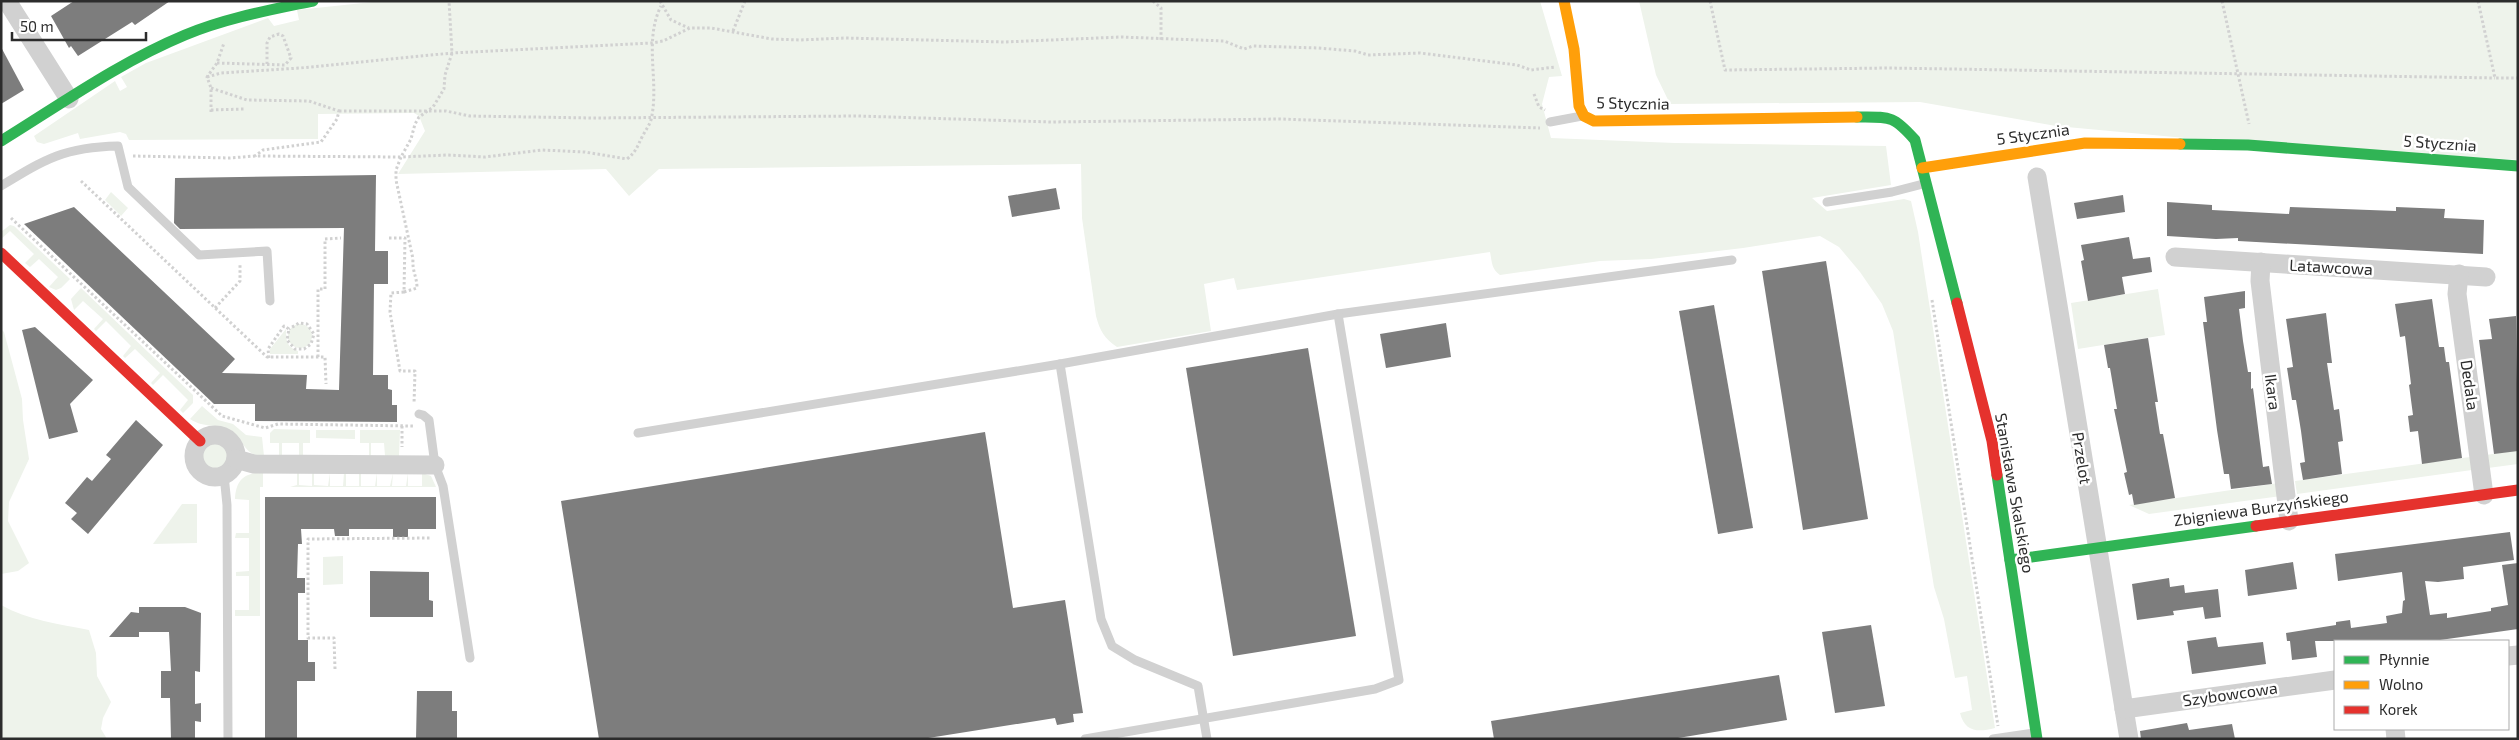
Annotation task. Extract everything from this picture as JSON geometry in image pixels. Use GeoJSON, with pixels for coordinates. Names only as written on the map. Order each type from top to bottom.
{"type":"FeatureCollection","features":[{"type":"Feature","properties":{"kind":"street"},"geometry":{"type":"LineString","coordinates":[[7,1],[69,99]]}},
{"type":"Feature","properties":{"kind":"street"},"geometry":{"type":"LineString","coordinates":[[1,141],[69,99],[169,42],[252,7],[313,1]]}},
{"type":"Feature","properties":{"kind":"street"},"geometry":{"type":"LineString","coordinates":[[1564,1],[1574,49],[1579,106],[1584,116]]}},
{"type":"Feature","properties":{"kind":"street","name":"5 Stycznia"},"geometry":{"type":"LineString","coordinates":[[1584,116],[1594,121],[1886,117],[1899,122],[1909,130],[1915,140],[1922,168],[2085,143],[2250,145],[2518,166]]}},
{"type":"Feature","properties":{"kind":"street","name":"Stanisława Skalskiego"},"geometry":{"type":"LineString","coordinates":[[1922,168],[1992,441],[2037,736]]}},
{"type":"Feature","properties":{"kind":"street","name":"Przelot"},"geometry":{"type":"LineString","coordinates":[[2037,177],[2096,547],[2129,739]]}},
{"type":"Feature","properties":{"kind":"street"},"geometry":{"type":"LineString","coordinates":[[1,254],[200,440]]}},
{"type":"Feature","properties":{"kind":"street","name":"Latawcowa"},"geometry":{"type":"LineString","coordinates":[[2175,256],[2486,277]]}},
{"type":"Feature","properties":{"kind":"street","name":"Ikara"},"geometry":{"type":"LineString","coordinates":[[2261,262],[2260,281],[2289,521]]}},
{"type":"Feature","properties":{"kind":"street","name":"Dedala"},"geometry":{"type":"LineString","coordinates":[[2459,274],[2458,294],[2484,495]]}},
{"type":"Feature","properties":{"kind":"street"},"geometry":{"type":"LineString","coordinates":[[210,435],[223,436],[234,446],[236,459],[234,466],[224,475],[210,477],[198,469],[193,455],[200,440],[210,435]]}},
{"type":"Feature","properties":{"kind":"street"},"geometry":{"type":"LineString","coordinates":[[236,459],[254,464],[435,465]]}},
{"type":"Feature","properties":{"kind":"street","name":"Zbigniewa Burzyńskiego"},"geometry":{"type":"LineString","coordinates":[[2010,560],[2518,490]]}},
{"type":"Feature","properties":{"kind":"street","name":"Szybowcowa"},"geometry":{"type":"LineString","coordinates":[[2124,709],[2334,680]]}},
{"type":"Feature","properties":{"kind":"lane"},"geometry":{"type":"LineString","coordinates":[[1547,126],[1584,116]]}},
{"type":"Feature","properties":{"kind":"lane"},"geometry":{"type":"LineString","coordinates":[[1,186],[61,152],[91,146],[118,146],[128,187],[199,255],[267,251],[270,301]]}},
{"type":"Feature","properties":{"kind":"lane"},"geometry":{"type":"LineString","coordinates":[[1827,202],[1892,192],[1926,184]]}},
{"type":"Feature","properties":{"kind":"lane"},"geometry":{"type":"LineString","coordinates":[[638,433],[1060,364],[1338,314],[1732,260]]}},
{"type":"Feature","properties":{"kind":"lane"},"geometry":{"type":"LineString","coordinates":[[1085,739],[1375,689],[1399,680],[1338,314]]}},
{"type":"Feature","properties":{"kind":"lane"},"geometry":{"type":"LineString","coordinates":[[1060,364],[1101,619],[1112,646],[1135,660],[1198,686],[1207,739]]}},
{"type":"Feature","properties":{"kind":"lane"},"geometry":{"type":"LineString","coordinates":[[416,413],[423,414],[429,420],[435,465],[443,486],[470,658]]}},
{"type":"Feature","properties":{"kind":"lane"},"geometry":{"type":"LineString","coordinates":[[224,475],[227,505],[228,739]]}},
{"type":"Feature","properties":{"kind":"lane"},"geometry":{"type":"LineString","coordinates":[[1996,738],[2037,736]]}},
{"type":"Feature","properties":{"kind":"path"},"geometry":{"type":"LineString","coordinates":[[11,218],[222,416],[265,428],[278,424],[414,426],[416,413],[415,371],[400,371],[390,312],[391,292],[404,292],[417,288],[417,278],[412,270],[413,259],[396,180],[396,170],[411,139],[415,124],[433,107],[444,90],[445,75],[452,53],[449,1]]}},
{"type":"Feature","properties":{"kind":"path"},"geometry":{"type":"LineString","coordinates":[[732,31],[745,1]]}},
{"type":"Feature","properties":{"kind":"path"},"geometry":{"type":"LineString","coordinates":[[1153,1],[1162,8],[1161,40]]}},
{"type":"Feature","properties":{"kind":"path"},"geometry":{"type":"LineString","coordinates":[[1710,1],[1726,70],[1889,68],[2518,78]]}},
{"type":"Feature","properties":{"kind":"path"},"geometry":{"type":"LineString","coordinates":[[2222,1],[2249,120],[2250,145]]}},
{"type":"Feature","properties":{"kind":"path"},"geometry":{"type":"LineString","coordinates":[[2478,1],[2495,78]]}},
{"type":"Feature","properties":{"kind":"path"},"geometry":{"type":"LineString","coordinates":[[660,4],[671,20],[679,25],[690,28],[732,31],[772,40],[845,38],[1004,42],[1122,37],[1227,42],[1238,49],[1252,46],[1318,48],[1355,51],[1368,55],[1420,53],[1517,65],[1531,70],[1558,66],[1567,69],[1570,77],[1578,84]]}},
{"type":"Feature","properties":{"kind":"path"},"geometry":{"type":"LineString","coordinates":[[120,156],[230,158],[255,156],[401,157],[448,155],[485,157],[542,150],[586,152],[627,159],[636,152],[652,117],[654,93],[652,43],[655,17],[660,4]]}},
{"type":"Feature","properties":{"kind":"path"},"geometry":{"type":"LineString","coordinates":[[207,77],[221,73],[300,68],[452,53],[652,43],[663,41],[690,28]]}},
{"type":"Feature","properties":{"kind":"path"},"geometry":{"type":"LineString","coordinates":[[217,63],[285,65],[289,62],[290,58],[283,36],[279,34],[270,37],[267,43],[267,64]]}},
{"type":"Feature","properties":{"kind":"path"},"geometry":{"type":"LineString","coordinates":[[207,77],[217,63],[227,36]]}},
{"type":"Feature","properties":{"kind":"path"},"geometry":{"type":"LineString","coordinates":[[207,77],[211,88],[211,111],[244,110]]}},
{"type":"Feature","properties":{"kind":"path"},"geometry":{"type":"LineString","coordinates":[[211,88],[247,100],[308,101],[339,111],[446,112],[470,116],[592,118],[858,116],[1051,122],[1280,119],[1538,128],[1547,126]]}},
{"type":"Feature","properties":{"kind":"path"},"geometry":{"type":"LineString","coordinates":[[255,156],[263,150],[321,142],[337,118],[339,111]]}},
{"type":"Feature","properties":{"kind":"path"},"geometry":{"type":"LineString","coordinates":[[81,181],[269,358],[325,357],[326,384]]}},
{"type":"Feature","properties":{"kind":"path"},"geometry":{"type":"LineString","coordinates":[[318,357],[316,338],[318,289],[325,289],[325,239],[341,238]]}},
{"type":"Feature","properties":{"kind":"path"},"geometry":{"type":"LineString","coordinates":[[389,238],[405,238],[404,292]]}},
{"type":"Feature","properties":{"kind":"path"},"geometry":{"type":"LineString","coordinates":[[215,308],[240,281],[240,253]]}},
{"type":"Feature","properties":{"kind":"path"},"geometry":{"type":"LineString","coordinates":[[1931,294],[1996,738]]}},
{"type":"Feature","properties":{"kind":"path"},"geometry":{"type":"LineString","coordinates":[[300,350],[290,344],[287,336],[289,329],[294,324],[303,323],[310,328],[316,338]]}},
{"type":"Feature","properties":{"kind":"path"},"geometry":{"type":"LineString","coordinates":[[269,358],[268,349],[284,326],[289,329]]}},
{"type":"Feature","properties":{"kind":"path"},"geometry":{"type":"LineString","coordinates":[[300,350],[308,347],[316,338]]}},
{"type":"Feature","properties":{"kind":"path"},"geometry":{"type":"LineString","coordinates":[[299,357],[300,350]]}},
{"type":"Feature","properties":{"kind":"path"},"geometry":{"type":"LineString","coordinates":[[335,669],[334,638],[308,638],[308,539],[430,538]]}},
{"type":"Feature","properties":{"kind":"shaded area"},"geometry":{"type":"Polygon","coordinates":[[[382,1],[1540,1],[1562,76],[1549,77],[1542,104],[1551,138],[1675,143],[1886,146],[1891,185],[1812,198],[1827,211],[1904,199],[1911,201],[1918,232],[1995,728],[1978,730],[1969,728],[1962,720],[1960,713],[1972,710],[1967,676],[1955,678],[1944,619],[1934,587],[1893,331],[1882,304],[1860,272],[1839,247],[1820,236],[1743,248],[1651,259],[1600,261],[1500,275],[1493,267],[1490,252],[1237,290],[1234,278],[1204,284],[1211,331],[1117,347],[1103,334],[1096,316],[1082,218],[1081,164],[659,169],[629,196],[606,169],[398,174],[425,131],[419,116],[414,113],[318,114],[318,139],[129,140],[126,134],[120,132],[80,139],[78,133],[44,144],[37,142],[34,136],[115,81],[120,91],[127,87],[121,77],[146,63],[268,18],[274,26],[299,20],[297,10],[382,1]]]}},
{"type":"Feature","properties":{"kind":"shaded area"},"geometry":{"type":"Polygon","coordinates":[[[1639,1],[2518,1],[2518,160],[2196,139],[2056,126],[1920,102],[1670,104],[1656,75],[1639,1]]]}},
{"type":"Feature","properties":{"kind":"shaded area"},"geometry":{"type":"Polygon","coordinates":[[[111,192],[128,208],[121,216],[105,200],[111,192]]]}},
{"type":"Feature","properties":{"kind":"shaded area"},"geometry":{"type":"Polygon","coordinates":[[[10,225],[14,226],[70,279],[61,288],[56,290],[49,287],[58,277],[39,259],[30,267],[25,263],[34,254],[10,231],[1,239],[1,232],[10,225]]]}},
{"type":"Feature","properties":{"kind":"shaded area"},"geometry":{"type":"Polygon","coordinates":[[[81,288],[193,395],[193,403],[183,413],[180,410],[188,400],[163,375],[153,385],[151,383],[160,373],[135,349],[125,358],[123,356],[131,346],[106,321],[96,331],[94,329],[103,319],[83,301],[74,310],[71,299],[81,288]]]}},
{"type":"Feature","properties":{"kind":"shaded area"},"geometry":{"type":"Polygon","coordinates":[[[2158,289],[2165,335],[2078,349],[2071,303],[2158,289]]]}},
{"type":"Feature","properties":{"kind":"shaded area"},"geometry":{"type":"Polygon","coordinates":[[[300,324],[305,325],[311,331],[311,341],[305,347],[300,348],[295,347],[289,341],[288,336],[289,331],[295,325],[300,324]]]}},
{"type":"Feature","properties":{"kind":"shaded area"},"geometry":{"type":"Polygon","coordinates":[[[1,329],[4,332],[22,399],[29,459],[9,502],[8,521],[29,563],[18,571],[1,574],[1,329]]]}},
{"type":"Feature","properties":{"kind":"shaded area"},"geometry":{"type":"Polygon","coordinates":[[[286,329],[288,342],[291,347],[298,351],[298,354],[270,354],[270,349],[286,329]]]}},
{"type":"Feature","properties":{"kind":"shaded area"},"geometry":{"type":"Polygon","coordinates":[[[202,406],[218,420],[233,424],[246,435],[262,437],[264,456],[252,454],[248,451],[231,431],[222,427],[201,424],[190,419],[202,406]]]}},
{"type":"Feature","properties":{"kind":"shaded area"},"geometry":{"type":"Polygon","coordinates":[[[274,429],[310,430],[310,443],[303,443],[303,455],[299,456],[299,443],[282,443],[282,455],[279,455],[279,443],[270,443],[270,433],[274,429]]]}},
{"type":"Feature","properties":{"kind":"shaded area"},"geometry":{"type":"Polygon","coordinates":[[[316,430],[355,430],[355,439],[316,438],[316,430]]]}},
{"type":"Feature","properties":{"kind":"shaded area"},"geometry":{"type":"Polygon","coordinates":[[[360,430],[400,430],[399,456],[385,456],[384,443],[371,443],[371,456],[369,456],[369,443],[360,443],[360,430]]]}},
{"type":"Feature","properties":{"kind":"shaded area"},"geometry":{"type":"Polygon","coordinates":[[[215,443],[224,447],[228,456],[224,465],[215,469],[206,465],[202,456],[206,447],[215,443]]]}},
{"type":"Feature","properties":{"kind":"shaded area"},"geometry":{"type":"Polygon","coordinates":[[[2518,450],[2518,464],[2488,468],[2486,455],[2518,450]]]}},
{"type":"Feature","properties":{"kind":"shaded area"},"geometry":{"type":"Polygon","coordinates":[[[2470,457],[2472,470],[2297,494],[2295,481],[2470,457]]]}},
{"type":"Feature","properties":{"kind":"shaded area"},"geometry":{"type":"Polygon","coordinates":[[[263,472],[263,487],[260,487],[260,616],[235,616],[235,610],[249,610],[249,576],[236,576],[236,572],[249,571],[249,538],[235,538],[236,533],[249,533],[249,500],[235,499],[236,492],[239,482],[246,476],[263,472]]]}},
{"type":"Feature","properties":{"kind":"shaded area"},"geometry":{"type":"Polygon","coordinates":[[[314,472],[314,485],[328,486],[330,473],[330,486],[343,486],[344,473],[346,473],[346,486],[359,486],[359,473],[361,473],[361,486],[375,486],[377,473],[377,486],[390,486],[393,473],[392,486],[406,486],[408,473],[408,486],[422,486],[422,473],[431,476],[436,487],[290,487],[297,485],[297,473],[299,473],[299,485],[312,486],[312,473],[314,472]]]}},
{"type":"Feature","properties":{"kind":"shaded area"},"geometry":{"type":"Polygon","coordinates":[[[2279,483],[2281,496],[2149,514],[2129,505],[2279,483]]]}},
{"type":"Feature","properties":{"kind":"shaded area"},"geometry":{"type":"Polygon","coordinates":[[[182,504],[197,504],[197,543],[153,544],[182,504]]]}},
{"type":"Feature","properties":{"kind":"shaded area"},"geometry":{"type":"Polygon","coordinates":[[[343,556],[343,584],[323,585],[323,557],[343,556]]]}},
{"type":"Feature","properties":{"kind":"shaded area"},"geometry":{"type":"Polygon","coordinates":[[[1,605],[33,618],[89,630],[96,653],[97,676],[111,702],[103,718],[101,729],[107,739],[1,739],[1,605]]]}},
{"type":"Feature","properties":{"kind":"building"},"geometry":{"type":"Polygon","coordinates":[[[74,1],[170,1],[135,25],[132,22],[78,56],[71,46],[69,48],[51,16],[74,1]]]}},
{"type":"Feature","properties":{"kind":"building"},"geometry":{"type":"Polygon","coordinates":[[[1,47],[24,90],[1,104],[1,47]]]}},
{"type":"Feature","properties":{"kind":"building"},"geometry":{"type":"Polygon","coordinates":[[[376,175],[375,251],[388,251],[388,284],[374,284],[373,375],[388,375],[388,389],[392,390],[392,405],[397,405],[397,422],[255,421],[255,404],[214,404],[24,224],[74,207],[235,359],[222,373],[307,375],[306,389],[339,390],[344,228],[180,229],[174,223],[175,178],[376,175]]]}},
{"type":"Feature","properties":{"kind":"building"},"geometry":{"type":"Polygon","coordinates":[[[1056,188],[1060,209],[1012,217],[1008,196],[1056,188]]]}},
{"type":"Feature","properties":{"kind":"building"},"geometry":{"type":"Polygon","coordinates":[[[2123,195],[2125,212],[2077,219],[2074,203],[2123,195]]]}},
{"type":"Feature","properties":{"kind":"building"},"geometry":{"type":"Polygon","coordinates":[[[2167,202],[2212,205],[2212,210],[2289,214],[2290,207],[2396,211],[2396,207],[2445,209],[2444,218],[2484,220],[2483,254],[2238,241],[2238,238],[2216,239],[2167,236],[2167,202]]]}},
{"type":"Feature","properties":{"kind":"building"},"geometry":{"type":"Polygon","coordinates":[[[2129,237],[2133,259],[2150,257],[2152,272],[2122,277],[2125,294],[2088,301],[2081,261],[2084,260],[2081,245],[2129,237]]]}},
{"type":"Feature","properties":{"kind":"building"},"geometry":{"type":"Polygon","coordinates":[[[1826,261],[1868,519],[1803,530],[1762,271],[1826,261]]]}},
{"type":"Feature","properties":{"kind":"building"},"geometry":{"type":"Polygon","coordinates":[[[2245,291],[2245,308],[2239,309],[2243,341],[2248,372],[2251,372],[2251,389],[2253,388],[2263,467],[2269,466],[2272,484],[2231,489],[2229,474],[2224,474],[2217,430],[2203,322],[2207,322],[2204,297],[2245,291]]]}},
{"type":"Feature","properties":{"kind":"building"},"geometry":{"type":"Polygon","coordinates":[[[2432,299],[2439,347],[2444,347],[2446,362],[2449,362],[2462,458],[2422,464],[2418,431],[2410,432],[2408,416],[2413,415],[2409,385],[2411,384],[2405,336],[2400,337],[2395,304],[2432,299]]]}},
{"type":"Feature","properties":{"kind":"building"},"geometry":{"type":"Polygon","coordinates":[[[1714,305],[1753,528],[1718,534],[1679,311],[1714,305]]]}},
{"type":"Feature","properties":{"kind":"building"},"geometry":{"type":"Polygon","coordinates":[[[2326,313],[2332,363],[2327,363],[2334,410],[2339,409],[2343,441],[2338,442],[2342,474],[2303,480],[2300,463],[2305,462],[2301,431],[2296,400],[2292,400],[2287,368],[2293,367],[2286,319],[2326,313]]]}},
{"type":"Feature","properties":{"kind":"building"},"geometry":{"type":"Polygon","coordinates":[[[2516,316],[2518,451],[2494,454],[2479,340],[2492,339],[2489,319],[2516,316]]]}},
{"type":"Feature","properties":{"kind":"building"},"geometry":{"type":"Polygon","coordinates":[[[1446,323],[1451,357],[1386,368],[1380,334],[1446,323]]]}},
{"type":"Feature","properties":{"kind":"building"},"geometry":{"type":"Polygon","coordinates":[[[35,327],[93,380],[70,404],[78,432],[49,439],[22,330],[35,327]]]}},
{"type":"Feature","properties":{"kind":"building"},"geometry":{"type":"Polygon","coordinates":[[[2148,338],[2158,402],[2155,402],[2160,434],[2163,434],[2175,498],[2134,505],[2132,494],[2129,495],[2124,473],[2127,472],[2114,409],[2117,409],[2110,368],[2108,368],[2104,345],[2148,338]]]}},
{"type":"Feature","properties":{"kind":"building"},"geometry":{"type":"Polygon","coordinates":[[[1308,348],[1356,636],[1233,656],[1186,368],[1308,348]]]}},
{"type":"Feature","properties":{"kind":"building"},"geometry":{"type":"Polygon","coordinates":[[[136,420],[163,445],[88,534],[71,519],[77,513],[65,503],[87,477],[92,481],[111,459],[106,455],[136,420]]]}},
{"type":"Feature","properties":{"kind":"building"},"geometry":{"type":"Polygon","coordinates":[[[985,432],[1013,608],[1065,600],[1083,713],[1073,714],[1074,722],[1057,725],[1055,718],[922,739],[599,739],[561,501],[985,432]]]}},
{"type":"Feature","properties":{"kind":"building"},"geometry":{"type":"Polygon","coordinates":[[[265,497],[436,497],[436,529],[408,529],[408,537],[393,537],[393,529],[349,529],[349,536],[335,536],[334,529],[301,529],[302,544],[298,544],[297,578],[305,578],[305,593],[298,593],[298,640],[308,640],[308,662],[315,662],[315,681],[297,681],[297,739],[265,739],[265,497]]]}},
{"type":"Feature","properties":{"kind":"building"},"geometry":{"type":"Polygon","coordinates":[[[2510,532],[2514,560],[2463,567],[2464,579],[2438,582],[2425,581],[2430,615],[2447,613],[2447,618],[2491,611],[2491,608],[2508,605],[2502,565],[2518,563],[2518,629],[2440,640],[2315,641],[2317,657],[2292,660],[2290,641],[2287,641],[2286,633],[2336,625],[2336,622],[2350,620],[2351,628],[2387,623],[2386,616],[2402,613],[2403,601],[2405,600],[2402,572],[2338,581],[2335,554],[2510,532]]]}},
{"type":"Feature","properties":{"kind":"building"},"geometry":{"type":"Polygon","coordinates":[[[2293,562],[2297,589],[2248,596],[2245,570],[2293,562]]]}},
{"type":"Feature","properties":{"kind":"building"},"geometry":{"type":"Polygon","coordinates":[[[370,571],[429,572],[429,600],[433,601],[433,617],[370,617],[370,571]]]}},
{"type":"Feature","properties":{"kind":"building"},"geometry":{"type":"Polygon","coordinates":[[[2169,578],[2170,587],[2184,585],[2185,593],[2218,589],[2221,617],[2205,619],[2203,607],[2173,611],[2174,615],[2137,620],[2132,584],[2169,578]]]}},
{"type":"Feature","properties":{"kind":"building"},"geometry":{"type":"Polygon","coordinates":[[[139,607],[185,607],[201,613],[200,672],[195,671],[195,704],[201,703],[201,722],[195,721],[195,739],[171,739],[170,698],[161,698],[161,671],[171,671],[169,632],[139,632],[139,637],[109,637],[131,612],[139,613],[139,607]]]}},
{"type":"Feature","properties":{"kind":"building"},"geometry":{"type":"Polygon","coordinates":[[[1871,625],[1885,706],[1835,713],[1822,632],[1871,625]]]}},
{"type":"Feature","properties":{"kind":"building"},"geometry":{"type":"Polygon","coordinates":[[[2216,637],[2218,647],[2263,642],[2266,664],[2192,674],[2187,641],[2216,637]]]}},
{"type":"Feature","properties":{"kind":"building"},"geometry":{"type":"Polygon","coordinates":[[[1779,675],[1787,720],[1672,739],[1494,739],[1491,721],[1779,675]]]}},
{"type":"Feature","properties":{"kind":"building"},"geometry":{"type":"Polygon","coordinates":[[[417,691],[452,691],[452,711],[457,711],[457,739],[416,739],[417,691]]]}},
{"type":"Feature","properties":{"kind":"building"},"geometry":{"type":"Polygon","coordinates":[[[2187,723],[2189,730],[2232,724],[2235,739],[2141,739],[2140,731],[2187,723]]]}},
{"type":"Feature","properties":{"kind":"traffic: fast"},"geometry":{"type":"LineString","coordinates":[[1,141],[91,84],[137,58],[185,35],[248,15],[313,1]]}},
{"type":"Feature","properties":{"kind":"traffic: fast"},"geometry":{"type":"LineString","coordinates":[[1857,117],[1890,119],[1901,126],[1915,140],[1957,303]]}},
{"type":"Feature","properties":{"kind":"traffic: fast"},"geometry":{"type":"LineString","coordinates":[[2180,144],[2248,145],[2518,166]]}},
{"type":"Feature","properties":{"kind":"traffic: fast"},"geometry":{"type":"LineString","coordinates":[[1997,475],[2037,739]]}},
{"type":"Feature","properties":{"kind":"traffic: fast"},"geometry":{"type":"LineString","coordinates":[[2010,560],[2256,526]]}},
{"type":"Feature","properties":{"kind":"traffic: slow"},"geometry":{"type":"LineString","coordinates":[[1564,1],[1574,49],[1579,106],[1584,116],[1594,121],[1857,117]]}},
{"type":"Feature","properties":{"kind":"traffic: slow"},"geometry":{"type":"LineString","coordinates":[[1922,168],[2085,143],[2180,144]]}},
{"type":"Feature","properties":{"kind":"traffic: jam"},"geometry":{"type":"LineString","coordinates":[[1,253],[200,441]]}},
{"type":"Feature","properties":{"kind":"traffic: jam"},"geometry":{"type":"LineString","coordinates":[[1957,303],[1992,441],[1997,475]]}},
{"type":"Feature","properties":{"kind":"traffic: jam"},"geometry":{"type":"LineString","coordinates":[[2256,526],[2518,490]]}}]}
